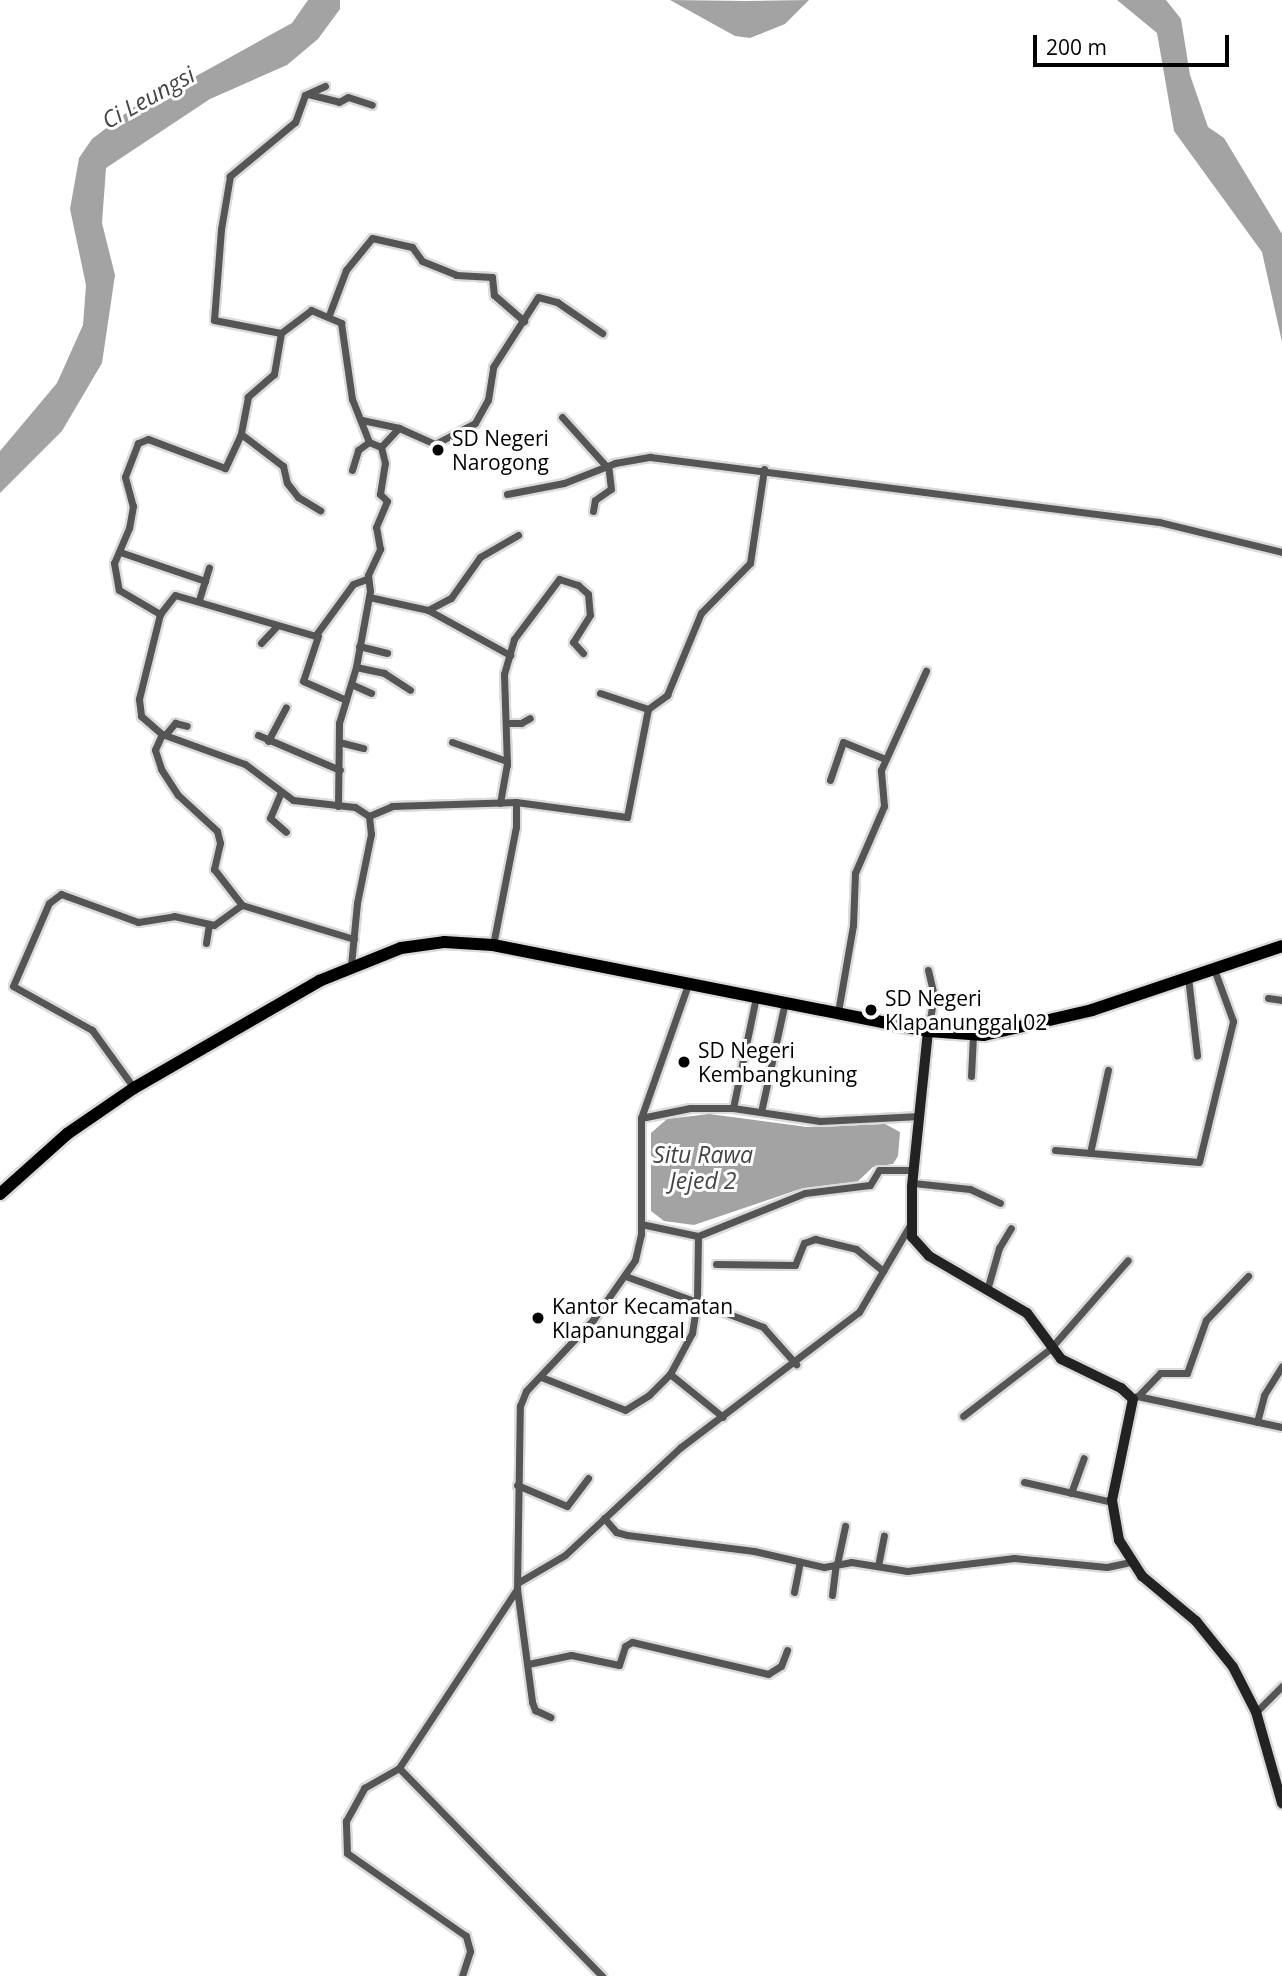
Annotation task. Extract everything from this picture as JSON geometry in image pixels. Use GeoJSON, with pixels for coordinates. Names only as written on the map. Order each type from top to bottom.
{"type":"FeatureCollection","features":[{"type":"Feature","properties":{"kind":"main road"},"geometry":{"type":"LineString","coordinates":[[0,1194],[67,1134],[134,1087],[351,965],[421,944],[493,945],[928,1031],[973,1035],[1031,1028],[1282,946]]}},
{"type":"Feature","properties":{"kind":"street"},"geometry":{"type":"LineString","coordinates":[[282,333],[214,320],[219,288],[216,257],[230,176],[296,122],[307,94],[325,86]]}},
{"type":"Feature","properties":{"kind":"street"},"geometry":{"type":"LineString","coordinates":[[307,94],[339,102],[348,97],[372,105]]}},
{"type":"Feature","properties":{"kind":"street"},"geometry":{"type":"LineString","coordinates":[[329,315],[346,270],[372,238],[412,247],[422,261],[456,275],[492,277],[494,295],[524,321]]}},
{"type":"Feature","properties":{"kind":"street"},"geometry":{"type":"LineString","coordinates":[[362,419],[399,428],[431,444],[465,431],[484,409],[493,366],[535,300],[545,296],[603,333]]}},
{"type":"Feature","properties":{"kind":"street"},"geometry":{"type":"LineString","coordinates":[[160,614],[119,590],[114,563],[120,552],[133,506],[126,473],[138,443],[148,439],[221,468],[230,464],[241,434],[248,397],[274,374],[282,333],[307,311],[329,315],[342,326],[347,379],[369,442]]}},
{"type":"Feature","properties":{"kind":"street"},"geometry":{"type":"LineString","coordinates":[[562,418],[607,466],[611,489],[595,500],[593,511]]}},
{"type":"Feature","properties":{"kind":"street"},"geometry":{"type":"LineString","coordinates":[[338,806],[339,742],[369,597],[367,579],[379,553],[376,527],[387,501],[380,494],[385,463],[380,457],[381,447],[399,428]]}},
{"type":"Feature","properties":{"kind":"street"},"geometry":{"type":"LineString","coordinates":[[241,434],[278,461],[290,489],[320,510]]}},
{"type":"Feature","properties":{"kind":"street"},"geometry":{"type":"LineString","coordinates":[[369,442],[381,447]]}},
{"type":"Feature","properties":{"kind":"street"},"geometry":{"type":"LineString","coordinates":[[352,470],[358,450],[369,442]]}},
{"type":"Feature","properties":{"kind":"street"},"geometry":{"type":"LineString","coordinates":[[507,494],[564,483],[639,457],[764,469],[1159,522],[1282,552]]}},
{"type":"Feature","properties":{"kind":"street"},"geometry":{"type":"LineString","coordinates":[[369,816],[392,806],[516,802],[627,817],[648,709],[667,695],[701,613],[750,563],[764,469]]}},
{"type":"Feature","properties":{"kind":"street"},"geometry":{"type":"LineString","coordinates":[[428,610],[451,598],[480,557],[518,535]]}},
{"type":"Feature","properties":{"kind":"street"},"geometry":{"type":"LineString","coordinates":[[120,552],[205,581]]}},
{"type":"Feature","properties":{"kind":"street"},"geometry":{"type":"LineString","coordinates":[[199,600],[209,566]]}},
{"type":"Feature","properties":{"kind":"street"},"geometry":{"type":"LineString","coordinates":[[346,700],[303,681],[318,636],[353,584],[367,579]]}},
{"type":"Feature","properties":{"kind":"street"},"geometry":{"type":"LineString","coordinates":[[500,803],[507,761],[503,674],[514,639],[559,579],[578,585],[588,594],[590,615],[573,642],[583,653]]}},
{"type":"Feature","properties":{"kind":"street"},"geometry":{"type":"LineString","coordinates":[[318,636],[277,626],[199,600],[172,595],[160,614],[138,709],[163,734],[245,764],[281,792],[300,802],[355,807],[369,816]]}},
{"type":"Feature","properties":{"kind":"street"},"geometry":{"type":"LineString","coordinates":[[369,597],[428,610],[510,655]]}},
{"type":"Feature","properties":{"kind":"street"},"geometry":{"type":"LineString","coordinates":[[261,643],[277,626]]}},
{"type":"Feature","properties":{"kind":"street"},"geometry":{"type":"LineString","coordinates":[[359,646],[387,653]]}},
{"type":"Feature","properties":{"kind":"street"},"geometry":{"type":"LineString","coordinates":[[356,667],[384,673],[410,690]]}},
{"type":"Feature","properties":{"kind":"street"},"geometry":{"type":"LineString","coordinates":[[838,1012],[853,925],[855,873],[884,806],[880,776],[885,759],[926,671]]}},
{"type":"Feature","properties":{"kind":"street"},"geometry":{"type":"LineString","coordinates":[[351,684],[372,693]]}},
{"type":"Feature","properties":{"kind":"street"},"geometry":{"type":"LineString","coordinates":[[600,693],[648,709]]}},
{"type":"Feature","properties":{"kind":"street"},"geometry":{"type":"LineString","coordinates":[[268,741],[286,707]]}},
{"type":"Feature","properties":{"kind":"street"},"geometry":{"type":"LineString","coordinates":[[506,723],[523,723],[530,718]]}},
{"type":"Feature","properties":{"kind":"street"},"geometry":{"type":"LineString","coordinates":[[187,726],[175,723],[163,734],[155,750],[161,769],[178,795],[217,831],[220,843],[214,869],[242,905],[354,939]]}},
{"type":"Feature","properties":{"kind":"street"},"geometry":{"type":"LineString","coordinates":[[258,735],[340,769]]}},
{"type":"Feature","properties":{"kind":"street"},"geometry":{"type":"LineString","coordinates":[[339,742],[363,748]]}},
{"type":"Feature","properties":{"kind":"street"},"geometry":{"type":"LineString","coordinates":[[452,742],[507,761]]}},
{"type":"Feature","properties":{"kind":"street"},"geometry":{"type":"LineString","coordinates":[[830,780],[843,742],[885,759]]}},
{"type":"Feature","properties":{"kind":"street"},"geometry":{"type":"LineString","coordinates":[[281,792],[270,818],[286,832]]}},
{"type":"Feature","properties":{"kind":"street"},"geometry":{"type":"LineString","coordinates":[[493,945],[516,827],[516,802]]}},
{"type":"Feature","properties":{"kind":"street"},"geometry":{"type":"LineString","coordinates":[[351,965],[371,834],[369,816]]}},
{"type":"Feature","properties":{"kind":"street"},"geometry":{"type":"LineString","coordinates":[[134,1087],[92,1030],[13,986],[49,903],[61,894],[138,922],[174,916],[209,924],[220,924],[242,905]]}},
{"type":"Feature","properties":{"kind":"street"},"geometry":{"type":"LineString","coordinates":[[206,943],[209,924]]}},
{"type":"Feature","properties":{"kind":"street"},"geometry":{"type":"LineString","coordinates":[[1055,1150],[1199,1162],[1233,1021],[1214,969]]}},
{"type":"Feature","properties":{"kind":"street"},"geometry":{"type":"LineString","coordinates":[[928,970],[934,996],[913,1182],[910,1226],[916,1243],[929,1256],[1027,1313],[1050,1349],[1073,1366],[1136,1397],[1282,1427]]}},
{"type":"Feature","properties":{"kind":"street"},"geometry":{"type":"LineString","coordinates":[[1188,977],[1197,1055]]}},
{"type":"Feature","properties":{"kind":"street"},"geometry":{"type":"LineString","coordinates":[[550,1717],[535,1710],[518,1586],[517,1485],[520,1406],[625,1276],[639,1249],[641,1118],[689,982]]}},
{"type":"Feature","properties":{"kind":"street"},"geometry":{"type":"LineString","coordinates":[[733,1108],[756,997]]}},
{"type":"Feature","properties":{"kind":"street"},"geometry":{"type":"LineString","coordinates":[[1268,998],[1282,1000]]}},
{"type":"Feature","properties":{"kind":"street"},"geometry":{"type":"LineString","coordinates":[[761,1112],[785,1002]]}},
{"type":"Feature","properties":{"kind":"street"},"geometry":{"type":"LineString","coordinates":[[971,1076],[973,1035]]}},
{"type":"Feature","properties":{"kind":"street"},"geometry":{"type":"LineString","coordinates":[[1090,1153],[1108,1070]]}},
{"type":"Feature","properties":{"kind":"street"},"geometry":{"type":"LineString","coordinates":[[641,1118],[690,1108],[733,1108],[820,1121],[920,1116]]}},
{"type":"Feature","properties":{"kind":"street"},"geometry":{"type":"LineString","coordinates":[[641,1224],[698,1236],[805,1193],[874,1184],[879,1170],[914,1170]]}},
{"type":"Feature","properties":{"kind":"street"},"geometry":{"type":"LineString","coordinates":[[913,1182],[970,1189],[1000,1203]]}},
{"type":"Feature","properties":{"kind":"street"},"geometry":{"type":"LineString","coordinates":[[462,1976],[470,1951],[466,1936],[353,1859],[344,1847],[346,1821],[364,1788],[400,1768],[518,1586],[565,1555],[681,1447],[796,1364],[859,1312],[910,1226]]}},
{"type":"Feature","properties":{"kind":"street"},"geometry":{"type":"LineString","coordinates":[[987,1290],[999,1248],[1011,1228]]}},
{"type":"Feature","properties":{"kind":"street"},"geometry":{"type":"LineString","coordinates":[[541,1377],[625,1410],[649,1395],[670,1374],[692,1333],[697,1302],[698,1236]]}},
{"type":"Feature","properties":{"kind":"street"},"geometry":{"type":"LineString","coordinates":[[716,1264],[795,1265],[804,1243],[815,1239],[856,1249],[883,1271]]}},
{"type":"Feature","properties":{"kind":"street"},"geometry":{"type":"LineString","coordinates":[[963,1416],[1050,1349],[1128,1260]]}},
{"type":"Feature","properties":{"kind":"street"},"geometry":{"type":"LineString","coordinates":[[625,1276],[758,1324],[796,1364]]}},
{"type":"Feature","properties":{"kind":"street"},"geometry":{"type":"LineString","coordinates":[[1248,1276],[1206,1320],[1187,1373],[1160,1373],[1136,1397],[1112,1502],[1115,1527],[1130,1562],[1221,1649],[1256,1712],[1282,1803]]}},
{"type":"Feature","properties":{"kind":"street"},"geometry":{"type":"LineString","coordinates":[[1257,1422],[1264,1395],[1282,1366]]}},
{"type":"Feature","properties":{"kind":"street"},"geometry":{"type":"LineString","coordinates":[[670,1374],[723,1417]]}},
{"type":"Feature","properties":{"kind":"street"},"geometry":{"type":"LineString","coordinates":[[1071,1493],[1084,1458]]}},
{"type":"Feature","properties":{"kind":"street"},"geometry":{"type":"LineString","coordinates":[[517,1485],[567,1506],[588,1478]]}},
{"type":"Feature","properties":{"kind":"street"},"geometry":{"type":"LineString","coordinates":[[1024,1482],[1112,1502]]}},
{"type":"Feature","properties":{"kind":"street"},"geometry":{"type":"LineString","coordinates":[[604,1518],[621,1534],[754,1551],[800,1562],[907,1570],[1014,1558],[1107,1567],[1130,1562]]}},
{"type":"Feature","properties":{"kind":"street"},"geometry":{"type":"LineString","coordinates":[[832,1595],[845,1526]]}},
{"type":"Feature","properties":{"kind":"street"},"geometry":{"type":"LineString","coordinates":[[878,1566],[884,1536]]}},
{"type":"Feature","properties":{"kind":"street"},"geometry":{"type":"LineString","coordinates":[[794,1592],[800,1562]]}},
{"type":"Feature","properties":{"kind":"street"},"geometry":{"type":"LineString","coordinates":[[528,1664],[571,1655],[619,1665],[625,1646],[637,1642],[768,1674],[781,1666],[787,1650]]}},
{"type":"Feature","properties":{"kind":"street"},"geometry":{"type":"LineString","coordinates":[[1256,1712],[1282,1686]]}},
{"type":"Feature","properties":{"kind":"street"},"geometry":{"type":"LineString","coordinates":[[400,1768],[602,1976]]}},
{"type":"Feature","properties":{"kind":"water","name":"Ci Leungsi"},"geometry":{"type":"Polygon","coordinates":[[[308,0],[340,0],[340,9],[318,39],[287,65],[210,99],[106,168],[102,223],[115,275],[102,363],[62,431],[0,493],[0,451],[57,383],[83,325],[86,285],[70,209],[79,158],[92,139],[151,94],[169,91],[292,23],[308,0]]]}},
{"type":"Feature","properties":{"kind":"water"},"geometry":{"type":"Polygon","coordinates":[[[670,0],[809,0],[785,24],[750,38],[735,36],[670,0]]]}},
{"type":"Feature","properties":{"kind":"water"},"geometry":{"type":"Polygon","coordinates":[[[1117,0],[1166,0],[1181,19],[1190,75],[1208,127],[1224,138],[1282,234],[1282,342],[1262,252],[1174,131],[1157,33],[1117,0]]]}},
{"type":"Feature","properties":{"kind":"water","name":"Situ Rawa Jejed 2"},"geometry":{"type":"Polygon","coordinates":[[[709,1114],[807,1127],[885,1124],[900,1132],[898,1156],[893,1164],[873,1167],[856,1183],[797,1190],[694,1225],[664,1221],[651,1211],[651,1133],[667,1119],[709,1114]]]}},
{"type":"Feature","properties":{"kind":"place","name":"SD Negeri Narogong"},"geometry":{"type":"Point","coordinates":[438,450]}},
{"type":"Feature","properties":{"kind":"place","name":"SD Negeri Klapanunggal 02"},"geometry":{"type":"Point","coordinates":[871,1010]}},
{"type":"Feature","properties":{"kind":"place","name":"SD Negeri Kembangkuning"},"geometry":{"type":"Point","coordinates":[684,1062]}},
{"type":"Feature","properties":{"kind":"place","name":"Kantor Kecamatan Klapanunggal"},"geometry":{"type":"Point","coordinates":[538,1318]}}]}
